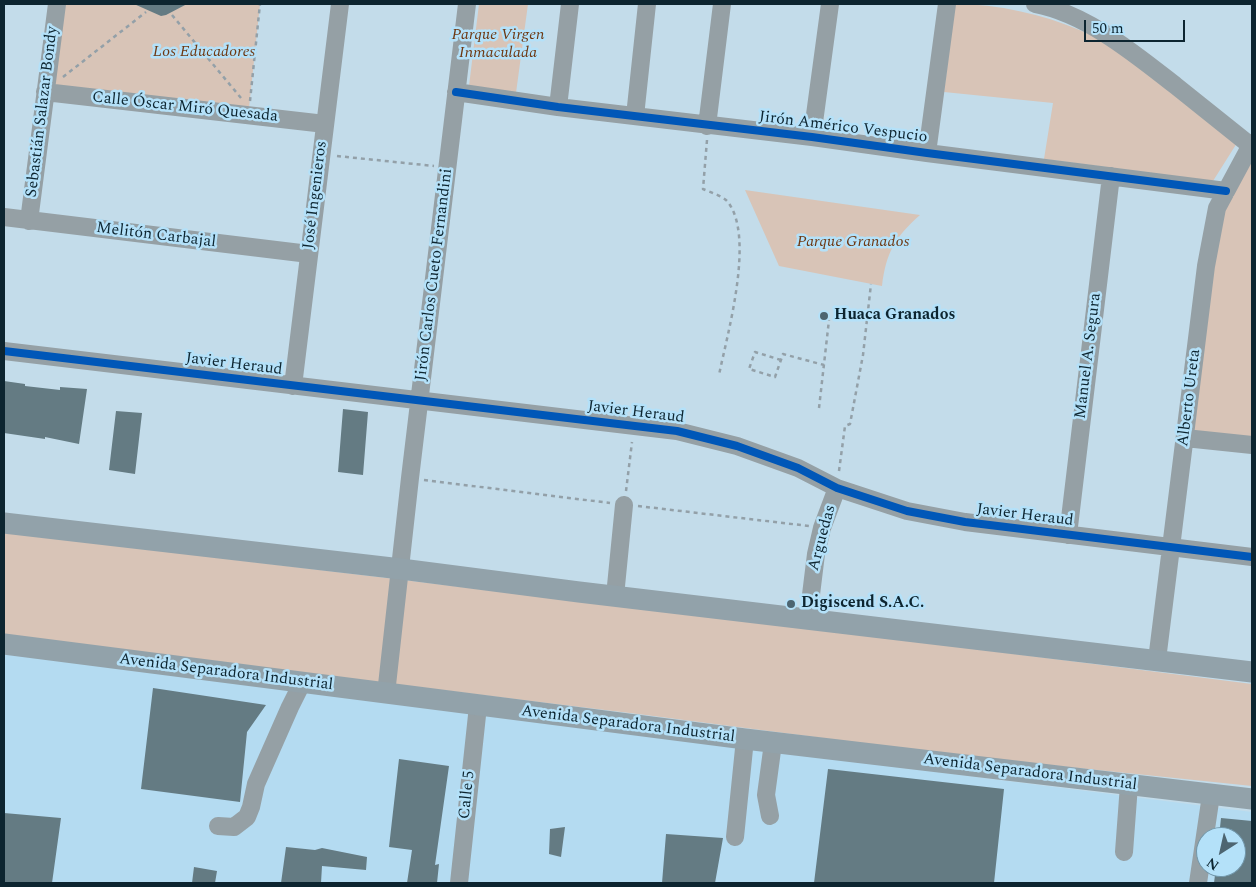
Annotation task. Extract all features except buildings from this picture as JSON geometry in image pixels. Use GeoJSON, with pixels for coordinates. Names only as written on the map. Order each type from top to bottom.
{"type":"FeatureCollection","features":[{"type":"Feature","properties":{"kind":"main road"},"geometry":{"type":"LineString","coordinates":[[4,522],[1252,672]]}},
{"type":"Feature","properties":{"kind":"main road","name":"Avenida Separadora Industrial"},"geometry":{"type":"LineString","coordinates":[[4,644],[774,743],[1252,799]]}},
{"type":"Feature","properties":{"kind":"street","name":"Sebastián Salazar Bondy"},"geometry":{"type":"LineString","coordinates":[[29,221],[57,4]]}},
{"type":"Feature","properties":{"kind":"street","name":"José Ingenieros"},"geometry":{"type":"LineString","coordinates":[[293,386],[340,4]]}},
{"type":"Feature","properties":{"kind":"street","name":"Jirón Carlos Cueto Fernandini"},"geometry":{"type":"LineString","coordinates":[[386,694],[467,4]]}},
{"type":"Feature","properties":{"kind":"street"},"geometry":{"type":"LineString","coordinates":[[558,107],[570,4]]}},
{"type":"Feature","properties":{"kind":"street"},"geometry":{"type":"LineString","coordinates":[[635,116],[647,4]]}},
{"type":"Feature","properties":{"kind":"street"},"geometry":{"type":"LineString","coordinates":[[708,126],[722,4]]}},
{"type":"Feature","properties":{"kind":"street"},"geometry":{"type":"LineString","coordinates":[[812,137],[830,4]]}},
{"type":"Feature","properties":{"kind":"street"},"geometry":{"type":"LineString","coordinates":[[928,153],[946,4]]}},
{"type":"Feature","properties":{"kind":"street"},"geometry":{"type":"LineString","coordinates":[[1035,4],[1049,7],[1082,21],[1135,54],[1252,144]]}},
{"type":"Feature","properties":{"kind":"street","name":"Calle Óscar Miró Quesada"},"geometry":{"type":"LineString","coordinates":[[46,92],[325,124]]}},
{"type":"Feature","properties":{"kind":"street","name":"Jirón Américo Vespucio"},"geometry":{"type":"LineString","coordinates":[[456,92],[558,107],[812,137],[1226,191]]}},
{"type":"Feature","properties":{"kind":"street","name":"Alberto Ureta"},"geometry":{"type":"LineString","coordinates":[[1157,660],[1206,266],[1217,208],[1252,144]]}},
{"type":"Feature","properties":{"kind":"street","name":"Manuel A. Segura"},"geometry":{"type":"LineString","coordinates":[[1068,535],[1111,176]]}},
{"type":"Feature","properties":{"kind":"street","name":"Melitón Carbajal"},"geometry":{"type":"LineString","coordinates":[[4,217],[309,254]]}},
{"type":"Feature","properties":{"kind":"street","name":"Javier Heraud"},"geometry":{"type":"LineString","coordinates":[[4,350],[678,431],[737,446],[798,468],[838,488],[907,511],[965,522],[1252,558]]}},
{"type":"Feature","properties":{"kind":"street"},"geometry":{"type":"LineString","coordinates":[[1185,438],[1252,445]]}},
{"type":"Feature","properties":{"kind":"street","name":"Arguedas"},"geometry":{"type":"LineString","coordinates":[[808,619],[816,554],[822,528],[838,488]]}},
{"type":"Feature","properties":{"kind":"street"},"geometry":{"type":"LineString","coordinates":[[615,596],[624,505]]}},
{"type":"Feature","properties":{"kind":"street"},"geometry":{"type":"LineString","coordinates":[[218,826],[234,827],[246,817],[251,808],[256,784],[302,683]]}},
{"type":"Feature","properties":{"kind":"street","name":"Calle 5"},"geometry":{"type":"LineString","coordinates":[[459,883],[478,706]]}},
{"type":"Feature","properties":{"kind":"street"},"geometry":{"type":"LineString","coordinates":[[735,836],[745,739]]}},
{"type":"Feature","properties":{"kind":"street"},"geometry":{"type":"LineString","coordinates":[[770,816],[766,795],[774,743]]}},
{"type":"Feature","properties":{"kind":"street"},"geometry":{"type":"LineString","coordinates":[[1124,852],[1129,785]]}},
{"type":"Feature","properties":{"kind":"street"},"geometry":{"type":"LineString","coordinates":[[1198,883],[1211,795]]}},
{"type":"Feature","properties":{"kind":"path"},"geometry":{"type":"LineString","coordinates":[[249,108],[260,4]]}},
{"type":"Feature","properties":{"kind":"path"},"geometry":{"type":"LineString","coordinates":[[60,80],[146,12]]}},
{"type":"Feature","properties":{"kind":"path"},"geometry":{"type":"LineString","coordinates":[[172,15],[243,100]]}},
{"type":"Feature","properties":{"kind":"path"},"geometry":{"type":"LineString","coordinates":[[708,126],[703,189],[727,200],[735,218],[740,242],[738,285],[719,375]]}},
{"type":"Feature","properties":{"kind":"path"},"geometry":{"type":"LineString","coordinates":[[321,154],[448,167]]}},
{"type":"Feature","properties":{"kind":"path"},"geometry":{"type":"LineString","coordinates":[[838,488],[845,426],[850,424],[863,355],[871,284]]}},
{"type":"Feature","properties":{"kind":"path"},"geometry":{"type":"LineString","coordinates":[[819,408],[828,320]]}},
{"type":"Feature","properties":{"kind":"path"},"geometry":{"type":"LineString","coordinates":[[781,360],[755,352],[749,369],[775,377],[781,360],[783,354],[824,365]]}},
{"type":"Feature","properties":{"kind":"path"},"geometry":{"type":"LineString","coordinates":[[624,505],[634,426]]}},
{"type":"Feature","properties":{"kind":"shaded area"},"geometry":{"type":"Polygon","coordinates":[[[4,654],[1252,812],[1252,883],[4,883],[4,654]]]}},
{"type":"Feature","properties":{"kind":"green space","name":"Los Educadores"},"geometry":{"type":"Polygon","coordinates":[[[61,4],[260,4],[249,108],[52,86],[61,4]]]}},
{"type":"Feature","properties":{"kind":"green space","name":"Parque Virgen Inmaculada"},"geometry":{"type":"Polygon","coordinates":[[[479,4],[528,4],[516,93],[469,86],[479,4]]]}},
{"type":"Feature","properties":{"kind":"green space"},"geometry":{"type":"Polygon","coordinates":[[[955,4],[971,4],[1020,11],[1067,25],[1088,34],[1107,44],[1144,71],[1237,143],[1213,181],[1044,159],[1053,103],[944,92],[955,4]]]}},
{"type":"Feature","properties":{"kind":"green space"},"geometry":{"type":"Polygon","coordinates":[[[1252,159],[1252,439],[1193,433],[1212,269],[1226,206],[1252,159]]]}},
{"type":"Feature","properties":{"kind":"green space","name":"Parque Granados"},"geometry":{"type":"Polygon","coordinates":[[[745,190],[920,215],[904,231],[893,246],[886,264],[882,286],[779,266],[745,190]]]}},
{"type":"Feature","properties":{"kind":"green space"},"geometry":{"type":"Polygon","coordinates":[[[4,532],[1252,684],[1252,786],[953,755],[638,714],[4,637],[4,532]]]}},
{"type":"Feature","properties":{"kind":"cycle path"},"geometry":{"type":"LineString","coordinates":[[456,92],[558,107],[812,137],[1226,191]]}},
{"type":"Feature","properties":{"kind":"cycle path"},"geometry":{"type":"LineString","coordinates":[[4,351],[677,431],[737,446],[798,468],[837,488],[907,511],[965,522],[1252,557]]}},
{"type":"Feature","properties":{"kind":"place","name":"Huaca Granados"},"geometry":{"type":"Point","coordinates":[824,316]}},
{"type":"Feature","properties":{"kind":"place","name":"Digiscend S.A.C."},"geometry":{"type":"Point","coordinates":[791,604]}}]}
